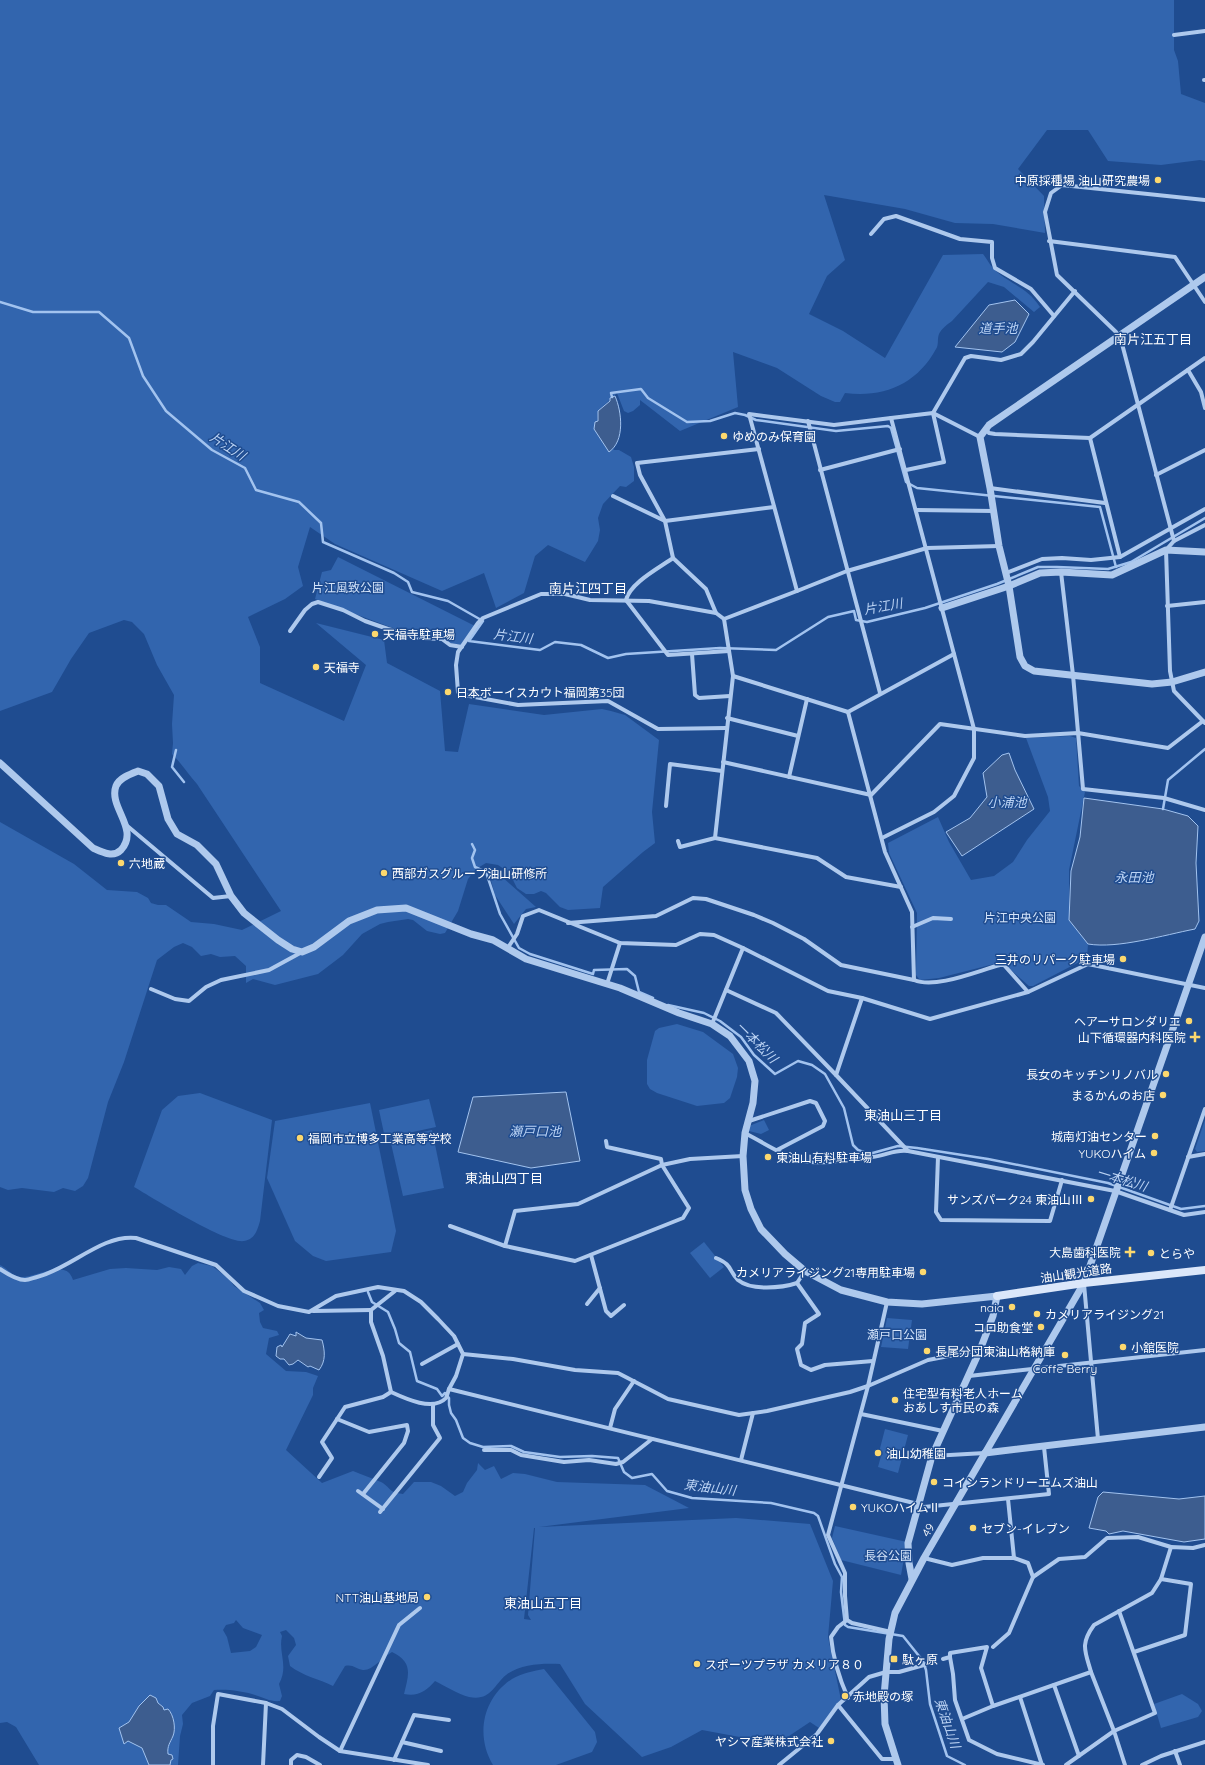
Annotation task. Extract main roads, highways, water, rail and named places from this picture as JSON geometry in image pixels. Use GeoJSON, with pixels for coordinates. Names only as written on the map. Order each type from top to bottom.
{"type":"FeatureCollection","features":[{"type":"Feature","properties":{"kind":"main road","name":"油山観光道路"},"geometry":{"type":"LineString","coordinates":[[997,1296],[1084,1283],[1205,1270]]}},
{"type":"Feature","properties":{"kind":"water","name":"道手池"},"geometry":{"type":"Polygon","coordinates":[[[1015,300],[1029,314],[1015,342],[1002,352],[955,347],[989,305],[1015,300]]]}},
{"type":"Feature","properties":{"kind":"water"},"geometry":{"type":"Polygon","coordinates":[[[615,396],[621,426],[618,441],[609,452],[594,429],[595,422],[598,421],[598,411],[610,401],[610,398],[615,396]]]}},
{"type":"Feature","properties":{"kind":"water","name":"小浦池"},"geometry":{"type":"Polygon","coordinates":[[[1009,753],[1015,770],[1034,809],[962,856],[946,832],[970,818],[987,797],[983,773],[1002,755],[1009,753]]]}},
{"type":"Feature","properties":{"kind":"water","name":"永田池"},"geometry":{"type":"Polygon","coordinates":[[[1084,798],[1163,809],[1188,816],[1198,826],[1196,863],[1199,921],[1195,929],[1113,945],[1088,944],[1069,920],[1071,871],[1080,837],[1084,798]]]}},
{"type":"Feature","properties":{"kind":"water","name":"瀬戸口池"},"geometry":{"type":"Polygon","coordinates":[[[566,1092],[580,1161],[531,1168],[458,1152],[473,1097],[566,1092]]]}},
{"type":"Feature","properties":{"kind":"water"},"geometry":{"type":"Polygon","coordinates":[[[296,1332],[306,1338],[322,1340],[324,1356],[323,1363],[319,1370],[310,1366],[308,1367],[298,1360],[289,1365],[284,1359],[280,1359],[276,1356],[277,1347],[281,1345],[282,1347],[290,1334],[296,1336],[296,1332]]]}},
{"type":"Feature","properties":{"kind":"water"},"geometry":{"type":"Polygon","coordinates":[[[1103,1492],[1179,1499],[1205,1496],[1205,1539],[1184,1542],[1123,1531],[1109,1534],[1106,1531],[1089,1528],[1098,1497],[1103,1492]]]}},
{"type":"Feature","properties":{"kind":"water"},"geometry":{"type":"Polygon","coordinates":[[[150,1695],[156,1698],[164,1710],[168,1709],[173,1718],[174,1733],[168,1749],[168,1754],[172,1755],[173,1759],[171,1760],[170,1765],[149,1765],[142,1748],[128,1741],[124,1744],[119,1728],[129,1722],[139,1706],[150,1695]]]}},
{"type":"Feature","properties":{"kind":"waterway","name":"片江川"},"geometry":{"type":"LineString","coordinates":[[0,302],[33,312],[99,312],[129,338],[143,376],[166,411],[212,450],[245,468],[256,490],[299,502],[321,523],[323,542],[394,573],[408,582],[412,592],[448,601],[483,621],[469,641],[540,650],[555,642],[581,645],[608,658],[626,654],[720,648],[776,650],[828,617],[854,611],[856,620],[867,622],[925,608],[997,584],[1038,567],[1108,569],[1131,562],[1205,518]]}},
{"type":"Feature","properties":{"kind":"waterway"},"geometry":{"type":"LineString","coordinates":[[612,397],[611,393],[641,389],[648,398],[687,422],[710,421],[735,413],[745,415],[756,420],[836,431],[888,426],[891,428],[906,482],[917,488],[1100,507],[1116,567]]}},
{"type":"Feature","properties":{"kind":"waterway"},"geometry":{"type":"LineString","coordinates":[[1163,809],[1168,780],[1205,749]]}},
{"type":"Feature","properties":{"kind":"waterway"},"geometry":{"type":"LineString","coordinates":[[176,750],[172,767],[184,782]]}},
{"type":"Feature","properties":{"kind":"waterway","name":"一本松川"},"geometry":{"type":"LineString","coordinates":[[472,844],[475,850],[472,858],[475,867],[486,872],[500,914],[519,948],[530,954],[593,974],[594,970],[627,969],[635,976],[639,992],[653,998]]}},
{"type":"Feature","properties":{"kind":"waterway","name":"一本松川"},"geometry":{"type":"LineString","coordinates":[[668,1005],[704,1013],[720,1021],[741,1037],[754,1055],[775,1074],[798,1061],[812,1065],[825,1074],[844,1108],[853,1145],[858,1150],[869,1154],[898,1146],[988,1159],[1108,1183],[1181,1209],[1205,1206]]}},
{"type":"Feature","properties":{"kind":"waterway","name":"東油山川"},"geometry":{"type":"LineString","coordinates":[[368,1292],[372,1302],[388,1312],[399,1343],[410,1352],[417,1381],[437,1389],[442,1396],[445,1393],[449,1398],[451,1413],[456,1420],[463,1438],[470,1443],[483,1447],[511,1446],[524,1452],[560,1457],[592,1456],[618,1458],[624,1472],[632,1478],[652,1474],[667,1491],[692,1498],[771,1503],[814,1513],[818,1516],[835,1564],[842,1577],[841,1592],[845,1625],[848,1627],[903,1636],[923,1661],[926,1670],[930,1704],[947,1756],[965,1765]]}},
{"type":"Feature","properties":{"kind":"place","name":"中原採種場 油山研究農場"},"geometry":{"type":"Point","coordinates":[1158,180]}},
{"type":"Feature","properties":{"kind":"place","name":"ゆめのみ保育園"},"geometry":{"type":"Point","coordinates":[724,436]}},
{"type":"Feature","properties":{"kind":"place","name":"天福寺駐車場"},"geometry":{"type":"Point","coordinates":[375,634]}},
{"type":"Feature","properties":{"kind":"place","name":"天福寺"},"geometry":{"type":"Point","coordinates":[316,667]}},
{"type":"Feature","properties":{"kind":"place","name":"日本ボーイスカウト福岡第35団"},"geometry":{"type":"Point","coordinates":[448,692]}},
{"type":"Feature","properties":{"kind":"place","name":"六地蔵"},"geometry":{"type":"Point","coordinates":[121,863]}},
{"type":"Feature","properties":{"kind":"place","name":"西部ガスグループ油山研修所"},"geometry":{"type":"Point","coordinates":[384,873]}},
{"type":"Feature","properties":{"kind":"place","name":"三井のリパーク駐車場"},"geometry":{"type":"Point","coordinates":[1123,959]}},
{"type":"Feature","properties":{"kind":"place","name":"ヘアーサロンダリエ"},"geometry":{"type":"Point","coordinates":[1189,1021]}},
{"type":"Feature","properties":{"kind":"place","name":"山下循環器内科医院"},"geometry":{"type":"Point","coordinates":[1195,1037]}},
{"type":"Feature","properties":{"kind":"place","name":"長女のキッチンリノバル"},"geometry":{"type":"Point","coordinates":[1166,1074]}},
{"type":"Feature","properties":{"kind":"place","name":"まるかんのお店"},"geometry":{"type":"Point","coordinates":[1163,1095]}},
{"type":"Feature","properties":{"kind":"place","name":"城南灯油センター"},"geometry":{"type":"Point","coordinates":[1155,1136]}},
{"type":"Feature","properties":{"kind":"place","name":"福岡市立博多工業高等学校"},"geometry":{"type":"Point","coordinates":[300,1138]}},
{"type":"Feature","properties":{"kind":"place","name":"YUKOハイム"},"geometry":{"type":"Point","coordinates":[1154,1153]}},
{"type":"Feature","properties":{"kind":"place","name":"東油山有料駐車場"},"geometry":{"type":"Point","coordinates":[768,1157]}},
{"type":"Feature","properties":{"kind":"place","name":"サンズパーク24 東油山Ⅲ"},"geometry":{"type":"Point","coordinates":[1091,1199]}},
{"type":"Feature","properties":{"kind":"place","name":"大島歯科医院"},"geometry":{"type":"Point","coordinates":[1130,1252]}},
{"type":"Feature","properties":{"kind":"place","name":"とらや"},"geometry":{"type":"Point","coordinates":[1151,1253]}},
{"type":"Feature","properties":{"kind":"place","name":"カメリアライジング21専用駐車場"},"geometry":{"type":"Point","coordinates":[923,1272]}},
{"type":"Feature","properties":{"kind":"place","name":"naia"},"geometry":{"type":"Point","coordinates":[1012,1307]}},
{"type":"Feature","properties":{"kind":"place","name":"カメリアライジング21"},"geometry":{"type":"Point","coordinates":[1037,1314]}},
{"type":"Feature","properties":{"kind":"place","name":"コロ助食堂"},"geometry":{"type":"Point","coordinates":[1041,1327]}},
{"type":"Feature","properties":{"kind":"place","name":"小舘医院"},"geometry":{"type":"Point","coordinates":[1123,1347]}},
{"type":"Feature","properties":{"kind":"place","name":"長尾分団東油山格納庫"},"geometry":{"type":"Point","coordinates":[927,1351]}},
{"type":"Feature","properties":{"kind":"place","name":"Coffe Berry"},"geometry":{"type":"Point","coordinates":[1065,1355]}},
{"type":"Feature","properties":{"kind":"place","name":"住宅型有料老人ホーム おあしす市民の森"},"geometry":{"type":"Point","coordinates":[895,1400]}},
{"type":"Feature","properties":{"kind":"place","name":"油山幼稚園"},"geometry":{"type":"Point","coordinates":[878,1453]}},
{"type":"Feature","properties":{"kind":"place","name":"コインランドリーエムズ油山"},"geometry":{"type":"Point","coordinates":[934,1482]}},
{"type":"Feature","properties":{"kind":"place","name":"YUKOハイムⅡ"},"geometry":{"type":"Point","coordinates":[853,1507]}},
{"type":"Feature","properties":{"kind":"place","name":"セブン-イレブン"},"geometry":{"type":"Point","coordinates":[973,1528]}},
{"type":"Feature","properties":{"kind":"place","name":"NTT油山基地局"},"geometry":{"type":"Point","coordinates":[427,1597]}},
{"type":"Feature","properties":{"kind":"place","name":"駄ヶ原"},"geometry":{"type":"Point","coordinates":[894,1659]}},
{"type":"Feature","properties":{"kind":"place","name":"スポーツプラザ カメリア８０"},"geometry":{"type":"Point","coordinates":[697,1664]}},
{"type":"Feature","properties":{"kind":"place","name":"赤地殿の塚"},"geometry":{"type":"Point","coordinates":[845,1696]}},
{"type":"Feature","properties":{"kind":"place","name":"ヤシマ産業株式会社"},"geometry":{"type":"Point","coordinates":[831,1741]}},
{"type":"Feature","properties":{"kind":"district","name":"南片江五丁目"},"geometry":{"type":"Point","coordinates":[1153,339]}},
{"type":"Feature","properties":{"kind":"district","name":"南片江四丁目"},"geometry":{"type":"Point","coordinates":[588,588]}},
{"type":"Feature","properties":{"kind":"district","name":"東油山三丁目"},"geometry":{"type":"Point","coordinates":[903,1115]}},
{"type":"Feature","properties":{"kind":"district","name":"東油山四丁目"},"geometry":{"type":"Point","coordinates":[504,1178]}},
{"type":"Feature","properties":{"kind":"district","name":"東油山五丁目"},"geometry":{"type":"Point","coordinates":[543,1603]}},
{"type":"Feature","properties":{"kind":"park label","name":"片江風致公園"},"geometry":{"type":"Point","coordinates":[348,587]}},
{"type":"Feature","properties":{"kind":"park label","name":"片江中央公園"},"geometry":{"type":"Point","coordinates":[1020,917]}},
{"type":"Feature","properties":{"kind":"park label","name":"瀬戸口公園"},"geometry":{"type":"Point","coordinates":[897,1334]}},
{"type":"Feature","properties":{"kind":"park label","name":"長谷公園"},"geometry":{"type":"Point","coordinates":[888,1555]}}]}
